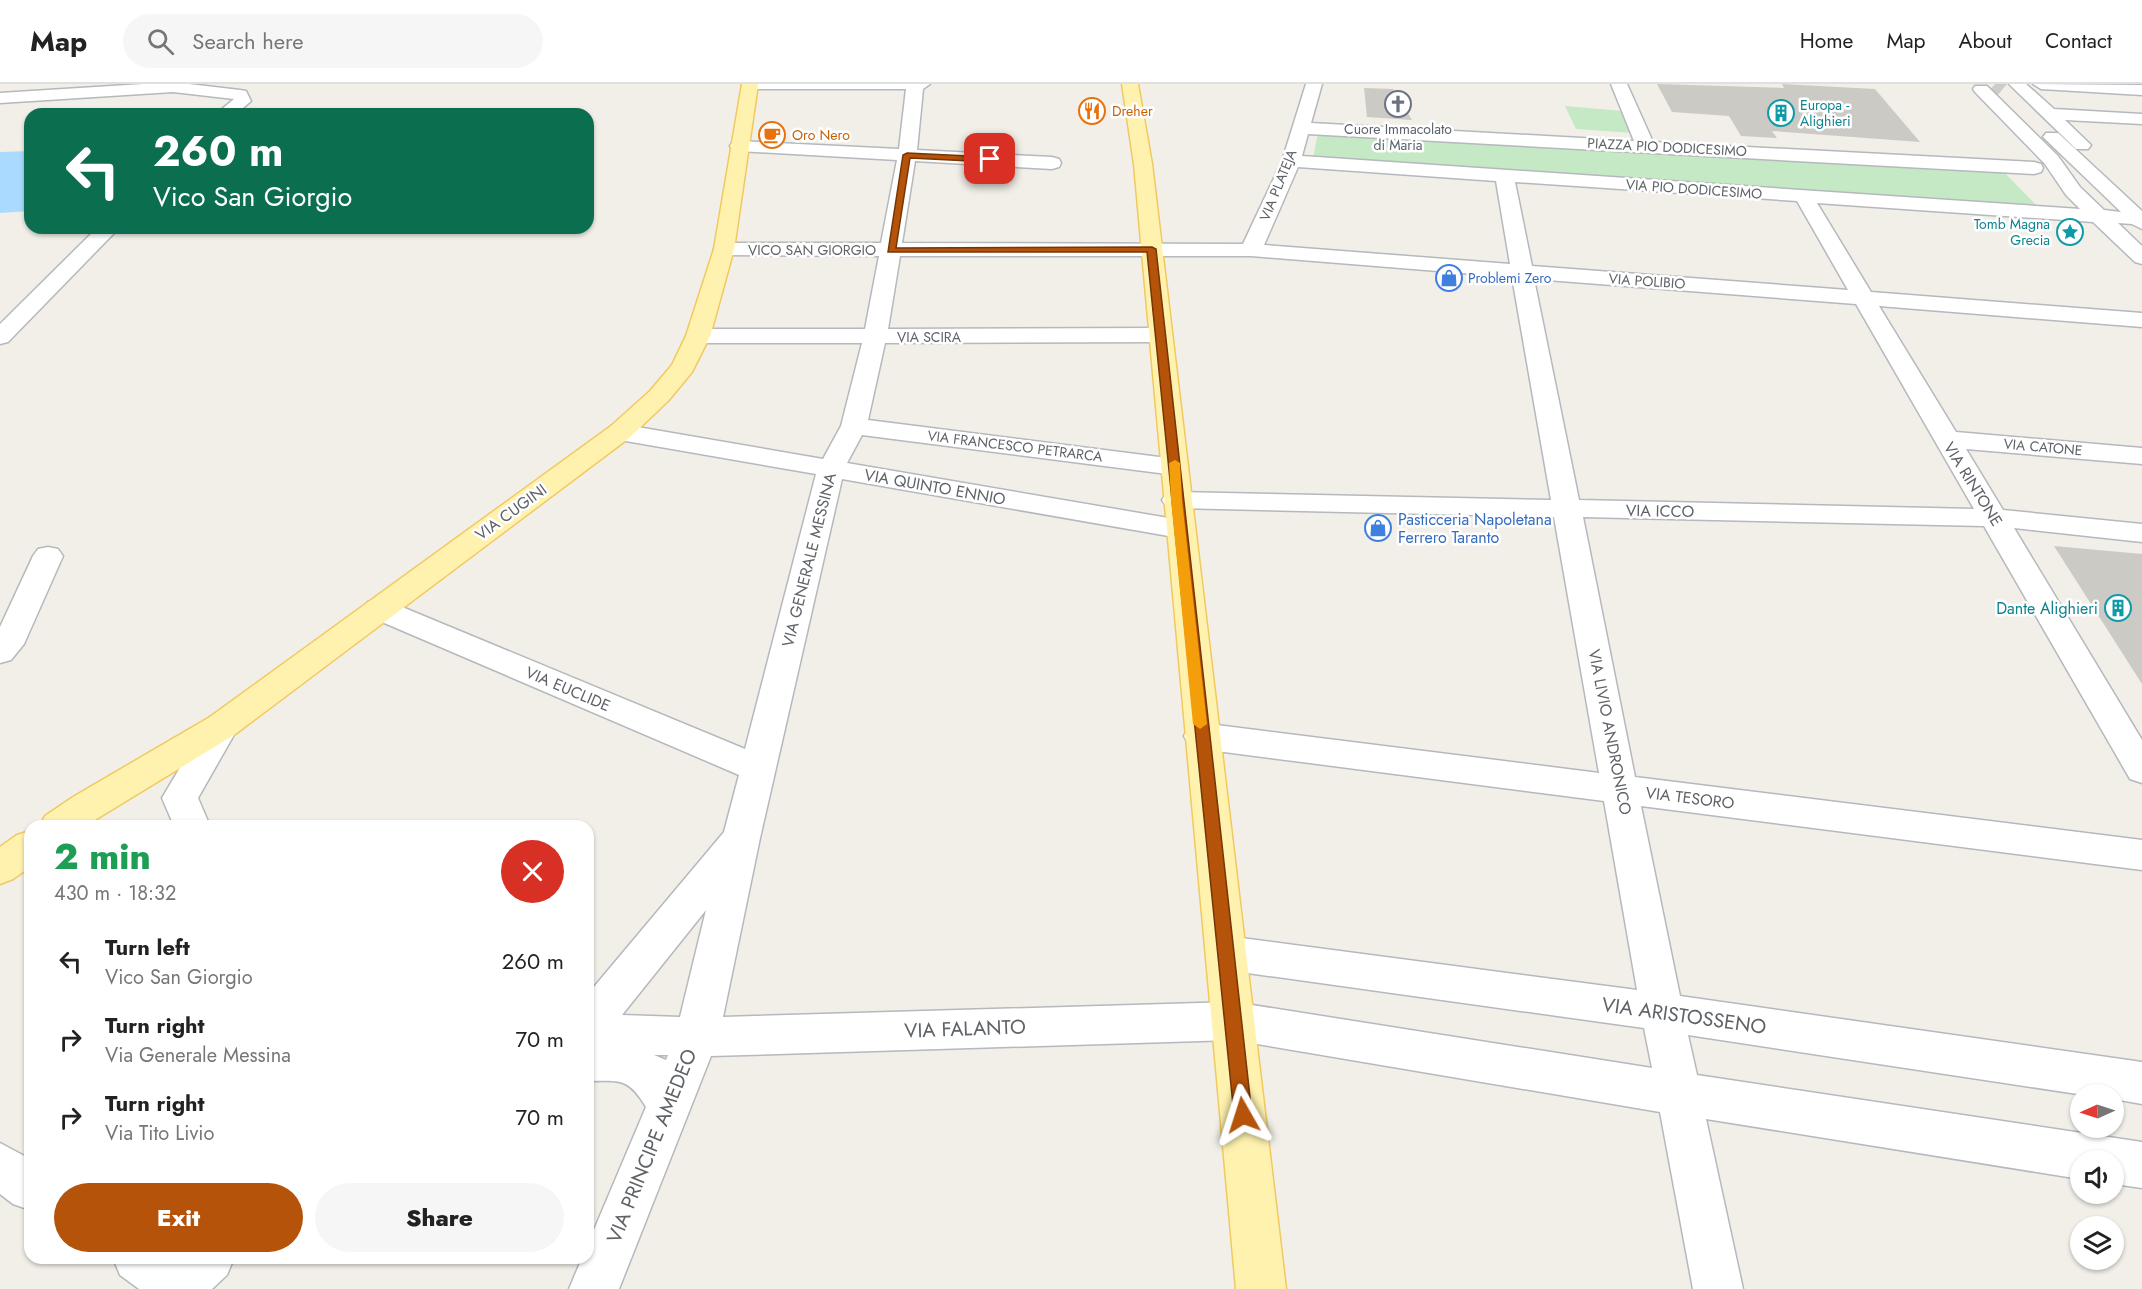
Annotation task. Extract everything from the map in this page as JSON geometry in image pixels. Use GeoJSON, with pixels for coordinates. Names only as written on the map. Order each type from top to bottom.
{"type":"FeatureCollection","features":[{"type":"Feature","properties":{"kind":"main road","name":"VIA CUGINI"},"geometry":{"type":"LineString","coordinates":[[72,817],[222,726],[620,432],[659,396],[677,374],[698,336],[724,249],[750,84]]}},
{"type":"Feature","properties":{"kind":"main road"},"geometry":{"type":"LineString","coordinates":[[1130,84],[1143,164],[1261,1289]]}},
{"type":"Feature","properties":{"kind":"main road"},"geometry":{"type":"LineString","coordinates":[[0,868],[24,850]]}},
{"type":"Feature","properties":{"kind":"street"},"geometry":{"type":"LineString","coordinates":[[750,84],[922,84]]}},
{"type":"Feature","properties":{"kind":"street","name":"VIA GENERALE MESSINA"},"geometry":{"type":"LineString","coordinates":[[697,1037],[741,838],[831,469],[854,426],[875,337],[907,155],[915,84]]}},
{"type":"Feature","properties":{"kind":"street","name":"VIA PLATEJA"},"geometry":{"type":"LineString","coordinates":[[1251,250],[1291,161],[1314,84]]}},
{"type":"Feature","properties":{"kind":"street"},"geometry":{"type":"LineString","coordinates":[[1619,84],[1645,145]]}},
{"type":"Feature","properties":{"kind":"street"},"geometry":{"type":"LineString","coordinates":[[2042,84],[2142,90]]}},
{"type":"Feature","properties":{"kind":"street"},"geometry":{"type":"LineString","coordinates":[[0,98],[173,87],[240,95],[243,101],[233,108]]}},
{"type":"Feature","properties":{"kind":"street"},"geometry":{"type":"LineString","coordinates":[[2009,87],[2050,114],[2123,185],[2135,211]]}},
{"type":"Feature","properties":{"kind":"street"},"geometry":{"type":"LineString","coordinates":[[2009,87],[2135,211]]}},
{"type":"Feature","properties":{"kind":"street"},"geometry":{"type":"LineString","coordinates":[[2073,191],[2034,168],[1972,91],[2052,160],[2073,191],[2142,258]]}},
{"type":"Feature","properties":{"kind":"street"},"geometry":{"type":"LineString","coordinates":[[2050,114],[2142,119]]}},
{"type":"Feature","properties":{"kind":"street","name":"PIAZZA PIO DODICESIMO"},"geometry":{"type":"LineString","coordinates":[[1299,128],[1645,145],[2034,168]]}},
{"type":"Feature","properties":{"kind":"street"},"geometry":{"type":"LineString","coordinates":[[740,146],[1052,163]]}},
{"type":"Feature","properties":{"kind":"street","name":"VIA PIO DODICESIMO"},"geometry":{"type":"LineString","coordinates":[[1291,161],[2098,215],[2135,211]]}},
{"type":"Feature","properties":{"kind":"street","name":"VIA LIVIO ANDRONICO"},"geometry":{"type":"LineString","coordinates":[[1504,175],[1662,1012],[1718,1289]]}},
{"type":"Feature","properties":{"kind":"street","name":"VIA RINTONE"},"geometry":{"type":"LineString","coordinates":[[1804,197],[1945,439],[1996,518],[2142,770]]}},
{"type":"Feature","properties":{"kind":"street"},"geometry":{"type":"LineString","coordinates":[[0,338],[103,234]]}},
{"type":"Feature","properties":{"kind":"street","name":"VICO SAN GIORGIO"},"geometry":{"type":"LineString","coordinates":[[724,249],[1152,249]]}},
{"type":"Feature","properties":{"kind":"street","name":"VIA POLIBIO"},"geometry":{"type":"LineString","coordinates":[[1152,249],[1251,250],[2142,320]]}},
{"type":"Feature","properties":{"kind":"street","name":"VIA SCIRA"},"geometry":{"type":"LineString","coordinates":[[698,336],[1160,335]]}},
{"type":"Feature","properties":{"kind":"street","name":"VIA FRANCESCO PETRARCA"},"geometry":{"type":"LineString","coordinates":[[854,426],[1177,498]]}},
{"type":"Feature","properties":{"kind":"street","name":"VIA QUINTO ENNIO"},"geometry":{"type":"LineString","coordinates":[[620,432],[831,469],[1177,498]]}},
{"type":"Feature","properties":{"kind":"street","name":"VIA CATONE"},"geometry":{"type":"LineString","coordinates":[[1945,439],[2142,456]]}},
{"type":"Feature","properties":{"kind":"street","name":"VIA ICCO"},"geometry":{"type":"LineString","coordinates":[[1177,498],[1996,518],[2142,533]]}},
{"type":"Feature","properties":{"kind":"street"},"geometry":{"type":"LineString","coordinates":[[0,652],[8,644],[48,556]]}},
{"type":"Feature","properties":{"kind":"street","name":"VIA EUCLIDE"},"geometry":{"type":"LineString","coordinates":[[379,609],[758,769]]}},
{"type":"Feature","properties":{"kind":"street"},"geometry":{"type":"LineString","coordinates":[[189,820],[180,798],[222,726]]}},
{"type":"Feature","properties":{"kind":"street","name":"VIA TESORO"},"geometry":{"type":"LineString","coordinates":[[1202,736],[2142,855]]}},
{"type":"Feature","properties":{"kind":"street"},"geometry":{"type":"LineString","coordinates":[[594,1018],[741,838]]}},
{"type":"Feature","properties":{"kind":"street","name":"VIA ARISTOSSENO"},"geometry":{"type":"LineString","coordinates":[[1226,953],[1662,1012],[2142,1083]]}},
{"type":"Feature","properties":{"kind":"street"},"geometry":{"type":"LineString","coordinates":[[1233,1021],[2070,1154]]}},
{"type":"Feature","properties":{"kind":"street","name":"VIA FALANTO"},"geometry":{"type":"LineString","coordinates":[[594,1033],[697,1037],[1233,1021]]}},
{"type":"Feature","properties":{"kind":"street","name":"VIA PRINCIPE AMEDEO"},"geometry":{"type":"LineString","coordinates":[[594,1289],[697,1037]]}},
{"type":"Feature","properties":{"kind":"street"},"geometry":{"type":"LineString","coordinates":[[594,1061],[621,1061],[651,1075],[669,1104]]}},
{"type":"Feature","properties":{"kind":"street"},"geometry":{"type":"LineString","coordinates":[[2124,1163],[2142,1166]]}},
{"type":"Feature","properties":{"kind":"street"},"geometry":{"type":"LineString","coordinates":[[0,1166],[24,1182]]}},
{"type":"Feature","properties":{"kind":"street"},"geometry":{"type":"LineString","coordinates":[[152,1264],[188,1278]]}},
{"type":"Feature","properties":{"kind":"green space"},"geometry":{"type":"Polygon","coordinates":[[[1565,106],[1623,111],[1634,133],[1576,129],[1565,106]]]}},
{"type":"Feature","properties":{"kind":"green space"},"geometry":{"type":"Polygon","coordinates":[[[1318,132],[2001,169],[2036,205],[1313,159],[1318,132]]]}},
{"type":"Feature","properties":{"kind":"water"},"geometry":{"type":"Polygon","coordinates":[[[24,151],[24,211],[0,213],[0,152],[24,151]]]}},
{"type":"Feature","properties":{"kind":"building","name":"Europa - Alighieri"},"geometry":{"type":"Polygon","coordinates":[[[1657,84],[1784,88],[1782,84],[1875,89],[1920,142],[1772,131],[1777,138],[1741,136],[1729,116],[1672,112],[1657,84]]]}},
{"type":"Feature","properties":{"kind":"building"},"geometry":{"type":"Polygon","coordinates":[[[1364,88],[1393,89],[1412,120],[1367,117],[1364,88]]]}},
{"type":"Feature","properties":{"kind":"building","name":"Dante Alighieri"},"geometry":{"type":"Polygon","coordinates":[[[2054,546],[2142,554],[2142,684],[2054,546]]]}},
{"type":"Feature","properties":{"kind":"tunnel"},"geometry":{"type":"LineString","coordinates":[[1995,84],[2002,90]]}},
{"type":"Feature","properties":{"kind":"slow traffic"},"geometry":{"type":"LineString","coordinates":[[1175,463],[1176,500],[1200,724]]}},
{"type":"Feature","properties":{"kind":"place","name":"Cuore Immacolato di Maria"},"geometry":{"type":"Point","coordinates":[1398,104]}},
{"type":"Feature","properties":{"kind":"place","name":"Dreher"},"geometry":{"type":"Point","coordinates":[1092,111]}},
{"type":"Feature","properties":{"kind":"place","name":"Europa - Alighieri"},"geometry":{"type":"Point","coordinates":[1781,113]}},
{"type":"Feature","properties":{"kind":"place","name":"Oro Nero"},"geometry":{"type":"Point","coordinates":[772,135]}},
{"type":"Feature","properties":{"kind":"place","name":"Tomb Magna Grecia"},"geometry":{"type":"Point","coordinates":[2070,232]}},
{"type":"Feature","properties":{"kind":"place","name":"Problemi Zero"},"geometry":{"type":"Point","coordinates":[1449,278]}},
{"type":"Feature","properties":{"kind":"place","name":"Pasticceria Napoletana Ferrero Taranto"},"geometry":{"type":"Point","coordinates":[1378,528]}},
{"type":"Feature","properties":{"kind":"place","name":"Dante Alighieri"},"geometry":{"type":"Point","coordinates":[2118,608]}},
{"type":"Feature","properties":{"kind":"route"},"geometry":{"type":"LineString","coordinates":[[990,159],[907,155],[891,250],[1152,249],[1175,467],[1176,500],[1243,1115]]}}]}
